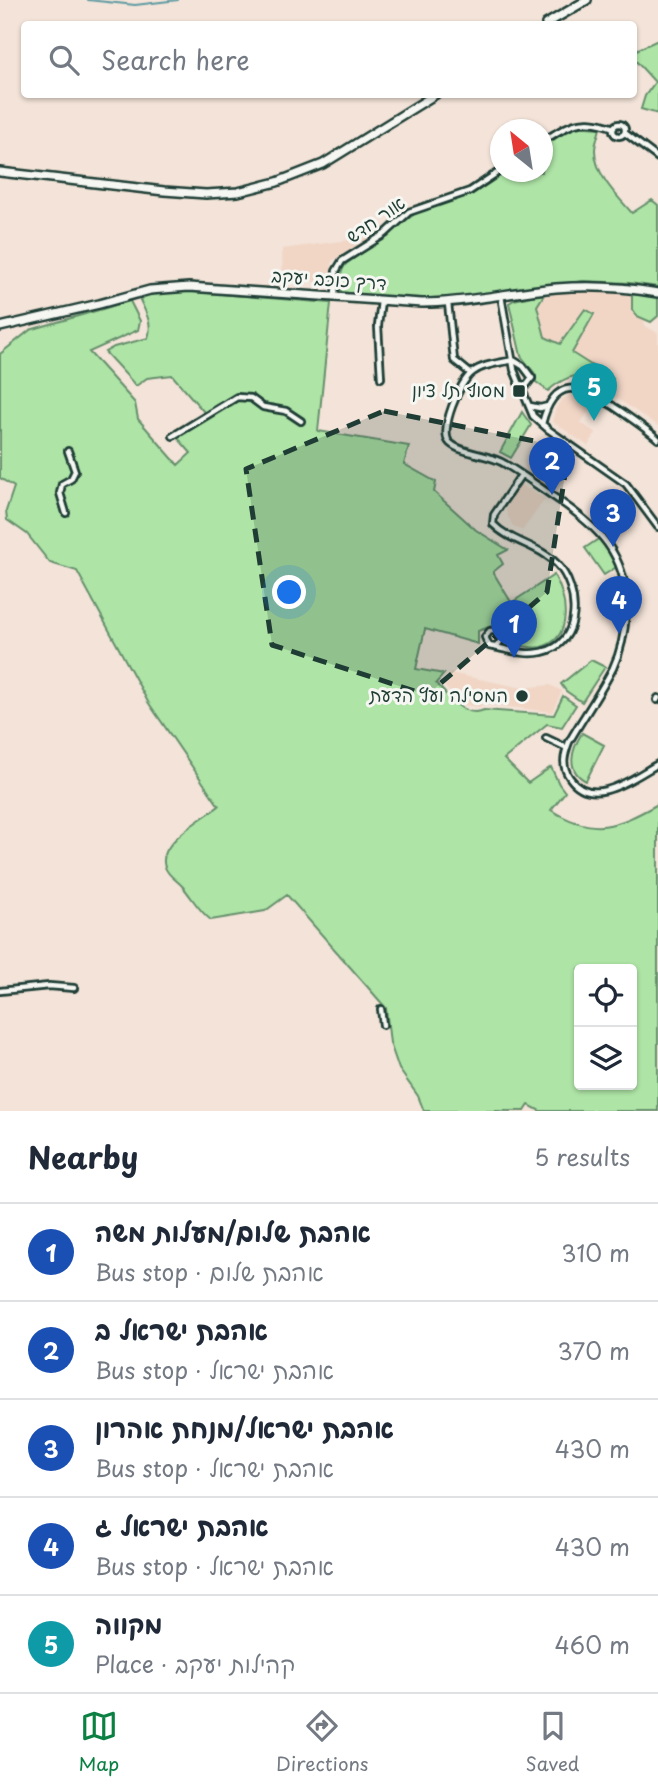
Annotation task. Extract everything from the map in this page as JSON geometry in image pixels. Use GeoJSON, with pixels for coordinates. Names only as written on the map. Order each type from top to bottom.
{"type":"FeatureCollection","features":[{"type":"Feature","properties":{"kind":"street"},"geometry":{"type":"LineString","coordinates":[[551,21],[587,0]]}},
{"type":"Feature","properties":{"kind":"street"},"geometry":{"type":"LineString","coordinates":[[0,172],[164,191],[206,194],[238,192],[277,182],[323,164],[430,98]]}},
{"type":"Feature","properties":{"kind":"street"},"geometry":{"type":"LineString","coordinates":[[553,136],[575,123],[599,123],[614,128],[621,125],[625,128],[625,133],[658,158]]}},
{"type":"Feature","properties":{"kind":"street","name":"אור חדש"},"geometry":{"type":"LineString","coordinates":[[335,298],[336,271],[342,261],[380,237],[409,212],[470,191],[490,178]]}},
{"type":"Feature","properties":{"kind":"street","name":"דרך כוכב יעקב"},"geometry":{"type":"LineString","coordinates":[[0,327],[150,290],[174,287],[448,303],[589,286],[658,293]]}},
{"type":"Feature","properties":{"kind":"street"},"geometry":{"type":"LineString","coordinates":[[501,296],[518,383],[533,416],[626,484],[658,527]]}},
{"type":"Feature","properties":{"kind":"street"},"geometry":{"type":"LineString","coordinates":[[381,300],[378,322],[381,378]]}},
{"type":"Feature","properties":{"kind":"street"},"geometry":{"type":"LineString","coordinates":[[448,303],[454,360],[470,373]]}},
{"type":"Feature","properties":{"kind":"street"},"geometry":{"type":"LineString","coordinates":[[518,383],[526,386],[532,378],[523,366],[513,360],[470,373],[452,410],[445,431],[447,438],[454,446],[500,461],[576,511],[594,526],[614,552],[623,579],[626,603],[621,647],[567,748],[564,764],[568,775],[576,785],[589,791],[609,790],[658,764]]}},
{"type":"Feature","properties":{"kind":"street"},"geometry":{"type":"LineString","coordinates":[[541,424],[549,406],[559,393],[574,387],[592,392],[658,439]]}},
{"type":"Feature","properties":{"kind":"street"},"geometry":{"type":"LineString","coordinates":[[173,436],[237,397],[251,398],[263,407],[286,411],[301,421]]}},
{"type":"Feature","properties":{"kind":"street"},"geometry":{"type":"LineString","coordinates":[[527,404],[535,408],[549,406]]}},
{"type":"Feature","properties":{"kind":"street"},"geometry":{"type":"LineString","coordinates":[[66,513],[60,493],[62,484],[71,479],[75,471],[68,450]]}},
{"type":"Feature","properties":{"kind":"street"},"geometry":{"type":"LineString","coordinates":[[499,644],[509,650],[534,653],[555,647],[566,637],[573,620],[574,609],[569,583],[558,565],[541,551],[493,524],[494,514],[521,475]]}},
{"type":"Feature","properties":{"kind":"street"},"geometry":{"type":"LineString","coordinates":[[546,738],[567,748]]}},
{"type":"Feature","properties":{"kind":"street"},"geometry":{"type":"LineString","coordinates":[[0,991],[49,986],[74,988]]}},
{"type":"Feature","properties":{"kind":"street"},"geometry":{"type":"LineString","coordinates":[[381,1009],[383,1026]]}},
{"type":"Feature","properties":{"kind":"highlighted area"},"geometry":{"type":"Polygon","coordinates":[[[384,411],[569,448],[547,592],[427,695],[272,645],[246,469],[384,411]]]}},
{"type":"Feature","properties":{"kind":"shaded area"},"geometry":{"type":"Polygon","coordinates":[[[371,237],[332,261],[331,286],[311,281],[283,283],[282,249],[371,237]]]}},
{"type":"Feature","properties":{"kind":"shaded area"},"geometry":{"type":"Polygon","coordinates":[[[599,290],[632,294],[632,310],[644,319],[645,326],[658,333],[658,426],[606,391],[613,379],[572,353],[594,314],[585,309],[561,344],[545,337],[537,306],[545,293],[599,290]]]}},
{"type":"Feature","properties":{"kind":"shaded area"},"geometry":{"type":"Polygon","coordinates":[[[581,394],[595,401],[581,423],[596,433],[588,446],[552,421],[561,400],[570,395],[581,394]]]}},
{"type":"Feature","properties":{"kind":"shaded area"},"geometry":{"type":"Polygon","coordinates":[[[520,484],[545,499],[522,531],[512,525],[506,511],[510,498],[520,484]]]}},
{"type":"Feature","properties":{"kind":"shaded area"},"geometry":{"type":"Polygon","coordinates":[[[450,673],[523,688],[550,685],[562,691],[552,712],[482,704],[480,707],[462,705],[441,683],[450,673]]]}},
{"type":"Feature","properties":{"kind":"green space"},"geometry":{"type":"Polygon","coordinates":[[[658,40],[658,114],[641,109],[645,96],[655,82],[637,62],[637,50],[658,40]]]}},
{"type":"Feature","properties":{"kind":"green space"},"geometry":{"type":"Polygon","coordinates":[[[573,126],[600,128],[595,150],[596,159],[608,184],[632,213],[652,200],[658,205],[658,287],[583,281],[443,300],[389,298],[341,292],[341,274],[346,264],[416,213],[473,193],[490,182],[553,182],[553,140],[573,126]]]}},
{"type":"Feature","properties":{"kind":"green space"},"geometry":{"type":"Polygon","coordinates":[[[182,291],[331,303],[318,431],[409,446],[404,464],[436,482],[434,492],[476,530],[508,550],[498,555],[503,564],[493,572],[511,602],[507,630],[497,624],[478,631],[478,644],[425,629],[416,669],[444,674],[436,683],[457,705],[470,711],[554,715],[563,696],[576,705],[562,727],[547,724],[504,759],[528,783],[551,767],[565,792],[551,810],[580,824],[605,826],[630,818],[658,804],[658,1111],[540,1111],[529,1105],[525,1111],[424,1111],[418,1096],[399,1069],[390,1043],[386,1008],[287,895],[265,911],[211,920],[166,870],[164,858],[167,849],[183,832],[219,806],[148,702],[77,571],[50,563],[27,534],[7,520],[6,511],[14,487],[0,478],[0,354],[30,330],[130,301],[140,321],[138,330],[89,352],[135,403],[138,419],[178,465],[191,453],[177,437],[204,412],[172,375],[147,378],[136,386],[105,352],[148,338],[149,323],[140,300],[145,294],[182,291]]]}},
{"type":"Feature","properties":{"kind":"green space"},"geometry":{"type":"Polygon","coordinates":[[[545,293],[537,306],[545,337],[560,344],[585,309],[594,314],[572,353],[613,379],[606,391],[594,380],[580,376],[563,380],[548,391],[536,382],[536,375],[521,356],[509,303],[545,293]]]}},
{"type":"Feature","properties":{"kind":"green space"},"geometry":{"type":"Polygon","coordinates":[[[632,294],[658,296],[658,316],[651,322],[637,316],[632,310],[632,294]]]}},
{"type":"Feature","properties":{"kind":"green space"},"geometry":{"type":"Polygon","coordinates":[[[522,412],[531,425],[511,458],[500,452],[522,412]]]}},
{"type":"Feature","properties":{"kind":"green space"},"geometry":{"type":"Polygon","coordinates":[[[600,538],[618,566],[604,575],[585,548],[600,538]]]}},
{"type":"Feature","properties":{"kind":"green space"},"geometry":{"type":"Polygon","coordinates":[[[554,575],[562,594],[565,616],[559,635],[541,647],[508,643],[514,601],[554,575]]]}},
{"type":"Feature","properties":{"kind":"green space"},"geometry":{"type":"Polygon","coordinates":[[[591,660],[605,667],[582,702],[561,684],[591,660]]]}},
{"type":"Feature","properties":{"kind":"green space"},"geometry":{"type":"Polygon","coordinates":[[[582,733],[604,745],[586,781],[575,771],[572,759],[582,733]]]}},
{"type":"Feature","properties":{"kind":"waterway"},"geometry":{"type":"LineString","coordinates":[[88,0],[135,5],[178,0]]}},
{"type":"Feature","properties":{"kind":"place","name":"מסוף תל ציון"},"geometry":{"type":"Point","coordinates":[519,391]}},
{"type":"Feature","properties":{"kind":"place","name":"מקווה"},"geometry":{"type":"Point","coordinates":[594,421]}},
{"type":"Feature","properties":{"kind":"place","name":"אהבת ישראל ב"},"geometry":{"type":"Point","coordinates":[552,495]}},
{"type":"Feature","properties":{"kind":"place","name":"אהבת ישראל/מנחת אהרון"},"geometry":{"type":"Point","coordinates":[613,547]}},
{"type":"Feature","properties":{"kind":"place","name":"אהבת ישראל ג"},"geometry":{"type":"Point","coordinates":[619,634]}},
{"type":"Feature","properties":{"kind":"place","name":"אהבת שלום/מעלות משה"},"geometry":{"type":"Point","coordinates":[514,658]}},
{"type":"Feature","properties":{"kind":"place","name":"המסילה ועץ הדעת"},"geometry":{"type":"Point","coordinates":[522,696]}}]}
